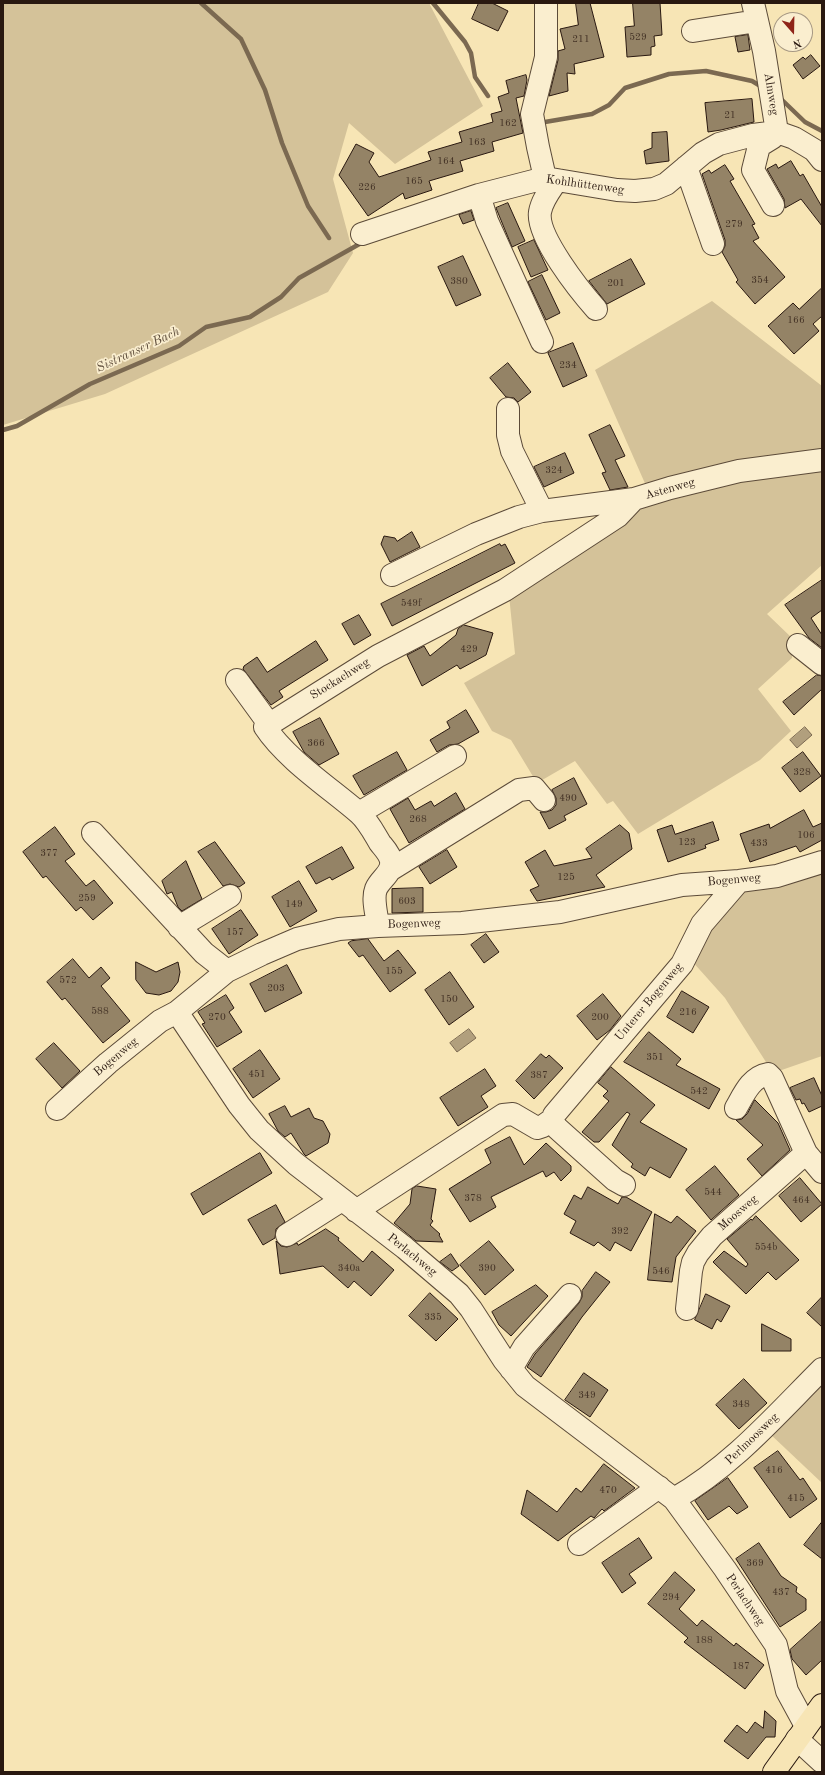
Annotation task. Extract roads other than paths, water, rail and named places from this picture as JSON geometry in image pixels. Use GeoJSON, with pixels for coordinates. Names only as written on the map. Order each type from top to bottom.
{"type":"FeatureCollection","features":[{"type":"Feature","properties":{"kind":"main road"},"geometry":{"type":"LineString","coordinates":[[774,1772],[822,1705]]}},
{"type":"Feature","properties":{"kind":"street"},"geometry":{"type":"LineString","coordinates":[[546,3],[546,57],[532,114],[538,147],[551,179],[540,212],[542,228],[573,283],[596,309]]}},
{"type":"Feature","properties":{"kind":"street"},"geometry":{"type":"LineString","coordinates":[[694,30],[755,12]]}},
{"type":"Feature","properties":{"kind":"street","name":"Almweg"},"geometry":{"type":"LineString","coordinates":[[755,12],[775,122],[794,138],[819,153]]}},
{"type":"Feature","properties":{"kind":"street"},"geometry":{"type":"LineString","coordinates":[[773,205],[753,170],[759,146],[772,138],[775,122]]}},
{"type":"Feature","properties":{"kind":"street","name":"Kohlhüttenweg"},"geometry":{"type":"LineString","coordinates":[[362,234],[479,195],[551,179],[617,190],[644,191],[660,187],[703,153],[719,144],[753,135],[775,122]]}},
{"type":"Feature","properties":{"kind":"street"},"geometry":{"type":"LineString","coordinates":[[686,167],[713,244]]}},
{"type":"Feature","properties":{"kind":"street"},"geometry":{"type":"LineString","coordinates":[[479,195],[487,221],[542,342]]}},
{"type":"Feature","properties":{"kind":"street"},"geometry":{"type":"LineString","coordinates":[[508,409],[508,435],[512,451],[542,511]]}},
{"type":"Feature","properties":{"kind":"street","name":"Astenweg"},"geometry":{"type":"LineString","coordinates":[[392,575],[476,534],[542,511],[634,499],[670,488],[739,471],[822,460]]}},
{"type":"Feature","properties":{"kind":"street","name":"Stockachweg"},"geometry":{"type":"LineString","coordinates":[[269,724],[378,656],[505,590],[618,516],[634,499]]}},
{"type":"Feature","properties":{"kind":"street"},"geometry":{"type":"LineString","coordinates":[[798,645],[822,664]]}},
{"type":"Feature","properties":{"kind":"street"},"geometry":{"type":"LineString","coordinates":[[237,680],[269,724],[265,727],[274,740],[328,789],[359,813],[388,854],[391,862],[390,870]]}},
{"type":"Feature","properties":{"kind":"street"},"geometry":{"type":"LineString","coordinates":[[359,813],[455,756]]}},
{"type":"Feature","properties":{"kind":"street"},"geometry":{"type":"LineString","coordinates":[[378,926],[375,903],[376,889],[390,870],[519,790],[534,788],[544,800]]}},
{"type":"Feature","properties":{"kind":"street"},"geometry":{"type":"LineString","coordinates":[[93,833],[204,953],[227,971]]}},
{"type":"Feature","properties":{"kind":"street","name":"Bogenweg"},"geometry":{"type":"LineString","coordinates":[[57,1109],[108,1063],[160,1021],[178,1012],[227,971],[297,939],[339,929],[462,923],[573,909],[682,885],[739,881],[788,873],[822,862]]}},
{"type":"Feature","properties":{"kind":"street","name":"Unterer Bogenweg"},"geometry":{"type":"LineString","coordinates":[[349,1205],[503,1115],[513,1114],[537,1128],[553,1119],[554,1115],[682,964],[702,924],[739,881]]}},
{"type":"Feature","properties":{"kind":"street"},"geometry":{"type":"LineString","coordinates":[[179,927],[230,896]]}},
{"type":"Feature","properties":{"kind":"street","name":"Perlachweg"},"geometry":{"type":"LineString","coordinates":[[178,1012],[239,1105],[259,1130],[296,1164],[405,1248],[459,1294],[471,1309],[510,1369],[536,1395],[666,1493],[725,1569],[776,1645],[787,1691],[802,1733],[822,1762]]}},
{"type":"Feature","properties":{"kind":"street"},"geometry":{"type":"LineString","coordinates":[[736,1108],[748,1087],[762,1075],[768,1074],[772,1078],[806,1153],[822,1172]]}},
{"type":"Feature","properties":{"kind":"street"},"geometry":{"type":"LineString","coordinates":[[553,1119],[558,1128],[615,1180],[624,1185]]}},
{"type":"Feature","properties":{"kind":"street","name":"Moosweg"},"geometry":{"type":"LineString","coordinates":[[687,1309],[691,1271],[693,1262],[698,1253],[712,1236],[806,1153]]}},
{"type":"Feature","properties":{"kind":"street"},"geometry":{"type":"LineString","coordinates":[[287,1235],[349,1205]]}},
{"type":"Feature","properties":{"kind":"street"},"geometry":{"type":"LineString","coordinates":[[510,1369],[524,1347],[570,1295]]}},
{"type":"Feature","properties":{"kind":"street","name":"Perlmoosweg"},"geometry":{"type":"LineString","coordinates":[[666,1493],[705,1480],[740,1452],[822,1369]]}},
{"type":"Feature","properties":{"kind":"street"},"geometry":{"type":"LineString","coordinates":[[579,1544],[666,1493]]}},
{"type":"Feature","properties":{"kind":"waterway","name":"Sistranser Bach"},"geometry":{"type":"LineString","coordinates":[[201,3],[241,39],[265,90],[282,143],[308,206],[329,238]]}},
{"type":"Feature","properties":{"kind":"waterway"},"geometry":{"type":"LineString","coordinates":[[433,3],[465,42],[471,53],[475,77],[488,96]]}},
{"type":"Feature","properties":{"kind":"waterway","name":"Sistranser Bach"},"geometry":{"type":"LineString","coordinates":[[539,123],[592,114],[609,105],[625,88],[669,74],[706,71],[752,81],[762,87]]}},
{"type":"Feature","properties":{"kind":"waterway","name":"Sistranser Bach"},"geometry":{"type":"LineString","coordinates":[[779,97],[805,122],[822,131]]}},
{"type":"Feature","properties":{"kind":"waterway","name":"Sistranser Bach"},"geometry":{"type":"LineString","coordinates":[[3,430],[17,426],[90,384],[179,346],[206,327],[250,317],[281,297],[299,278],[363,242]]}}]}
